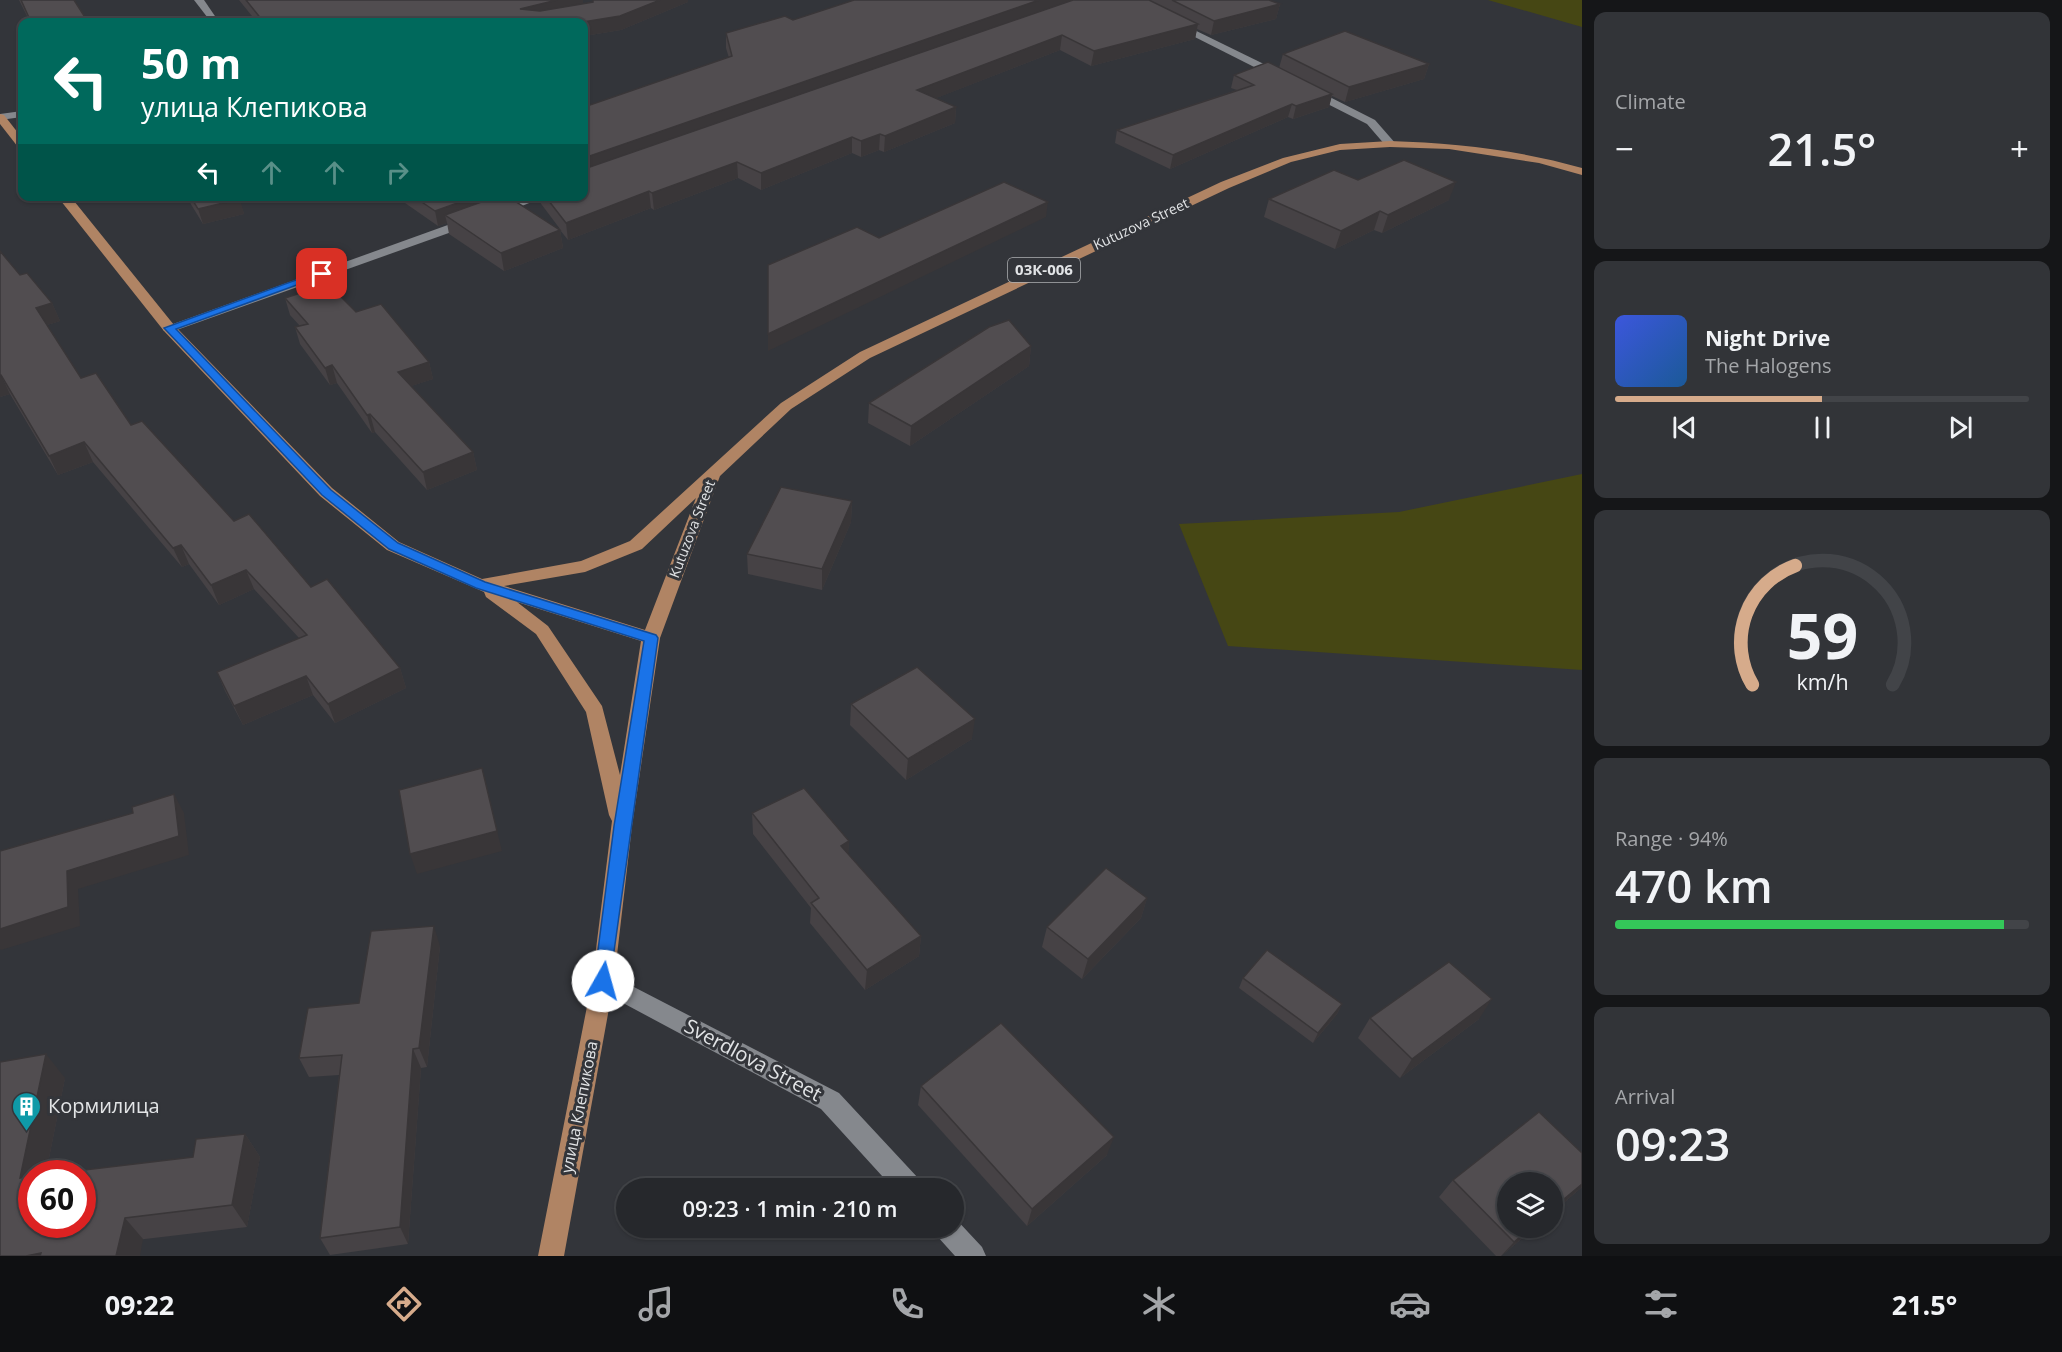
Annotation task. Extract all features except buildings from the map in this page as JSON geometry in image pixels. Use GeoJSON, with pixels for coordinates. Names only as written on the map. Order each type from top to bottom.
{"type":"FeatureCollection","features":[{"type":"Feature","properties":{"kind":"main road"},"geometry":{"type":"LineString","coordinates":[[0,117],[18,141]]}},
{"type":"Feature","properties":{"kind":"main road","name":"Kutuzova Street"},"geometry":{"type":"LineString","coordinates":[[651,638],[713,474],[786,406],[865,355],[1225,185],[1297,158],[1340,147],[1390,144],[1449,146],[1540,160],[1582,171]]}},
{"type":"Feature","properties":{"kind":"main road"},"geometry":{"type":"LineString","coordinates":[[67,201],[169,328],[326,492],[393,546],[481,585],[651,638]]}},
{"type":"Feature","properties":{"kind":"main road"},"geometry":{"type":"LineString","coordinates":[[481,585],[585,566],[636,545],[713,474]]}},
{"type":"Feature","properties":{"kind":"main road"},"geometry":{"type":"LineString","coordinates":[[481,585],[542,630],[595,711],[622,826]]}},
{"type":"Feature","properties":{"kind":"main road","name":"улица Клепикова"},"geometry":{"type":"LineString","coordinates":[[551,1256],[603,981],[622,826],[651,638]]}},
{"type":"Feature","properties":{"kind":"street"},"geometry":{"type":"LineString","coordinates":[[199,0],[212,18]]}},
{"type":"Feature","properties":{"kind":"street"},"geometry":{"type":"LineString","coordinates":[[1171,21],[1287,79]]}},
{"type":"Feature","properties":{"kind":"street"},"geometry":{"type":"LineString","coordinates":[[1297,85],[1371,122],[1390,144]]}},
{"type":"Feature","properties":{"kind":"street"},"geometry":{"type":"LineString","coordinates":[[0,117],[18,115]]}},
{"type":"Feature","properties":{"kind":"street"},"geometry":{"type":"LineString","coordinates":[[169,328],[526,201]]}},
{"type":"Feature","properties":{"kind":"street","name":"Sverdlova Street"},"geometry":{"type":"LineString","coordinates":[[603,981],[830,1101],[901,1178]]}},
{"type":"Feature","properties":{"kind":"street"},"geometry":{"type":"LineString","coordinates":[[956,1238],[973,1256]]}},
{"type":"Feature","properties":{"kind":"shaded area"},"geometry":{"type":"Polygon","coordinates":[[[1488,0],[1582,0],[1582,27],[1488,0]]]}},
{"type":"Feature","properties":{"kind":"shaded area"},"geometry":{"type":"Polygon","coordinates":[[[1582,474],[1582,670],[1228,646],[1179,524],[1399,512],[1582,474]]]}},
{"type":"Feature","properties":{"kind":"place","name":"Кормилица"},"geometry":{"type":"Point","coordinates":[27,1132]}},
{"type":"Feature","properties":{"kind":"route"},"geometry":{"type":"LineString","coordinates":[[322,274],[169,328],[326,492],[393,546],[481,585],[651,638],[622,826],[603,981]]}}]}
